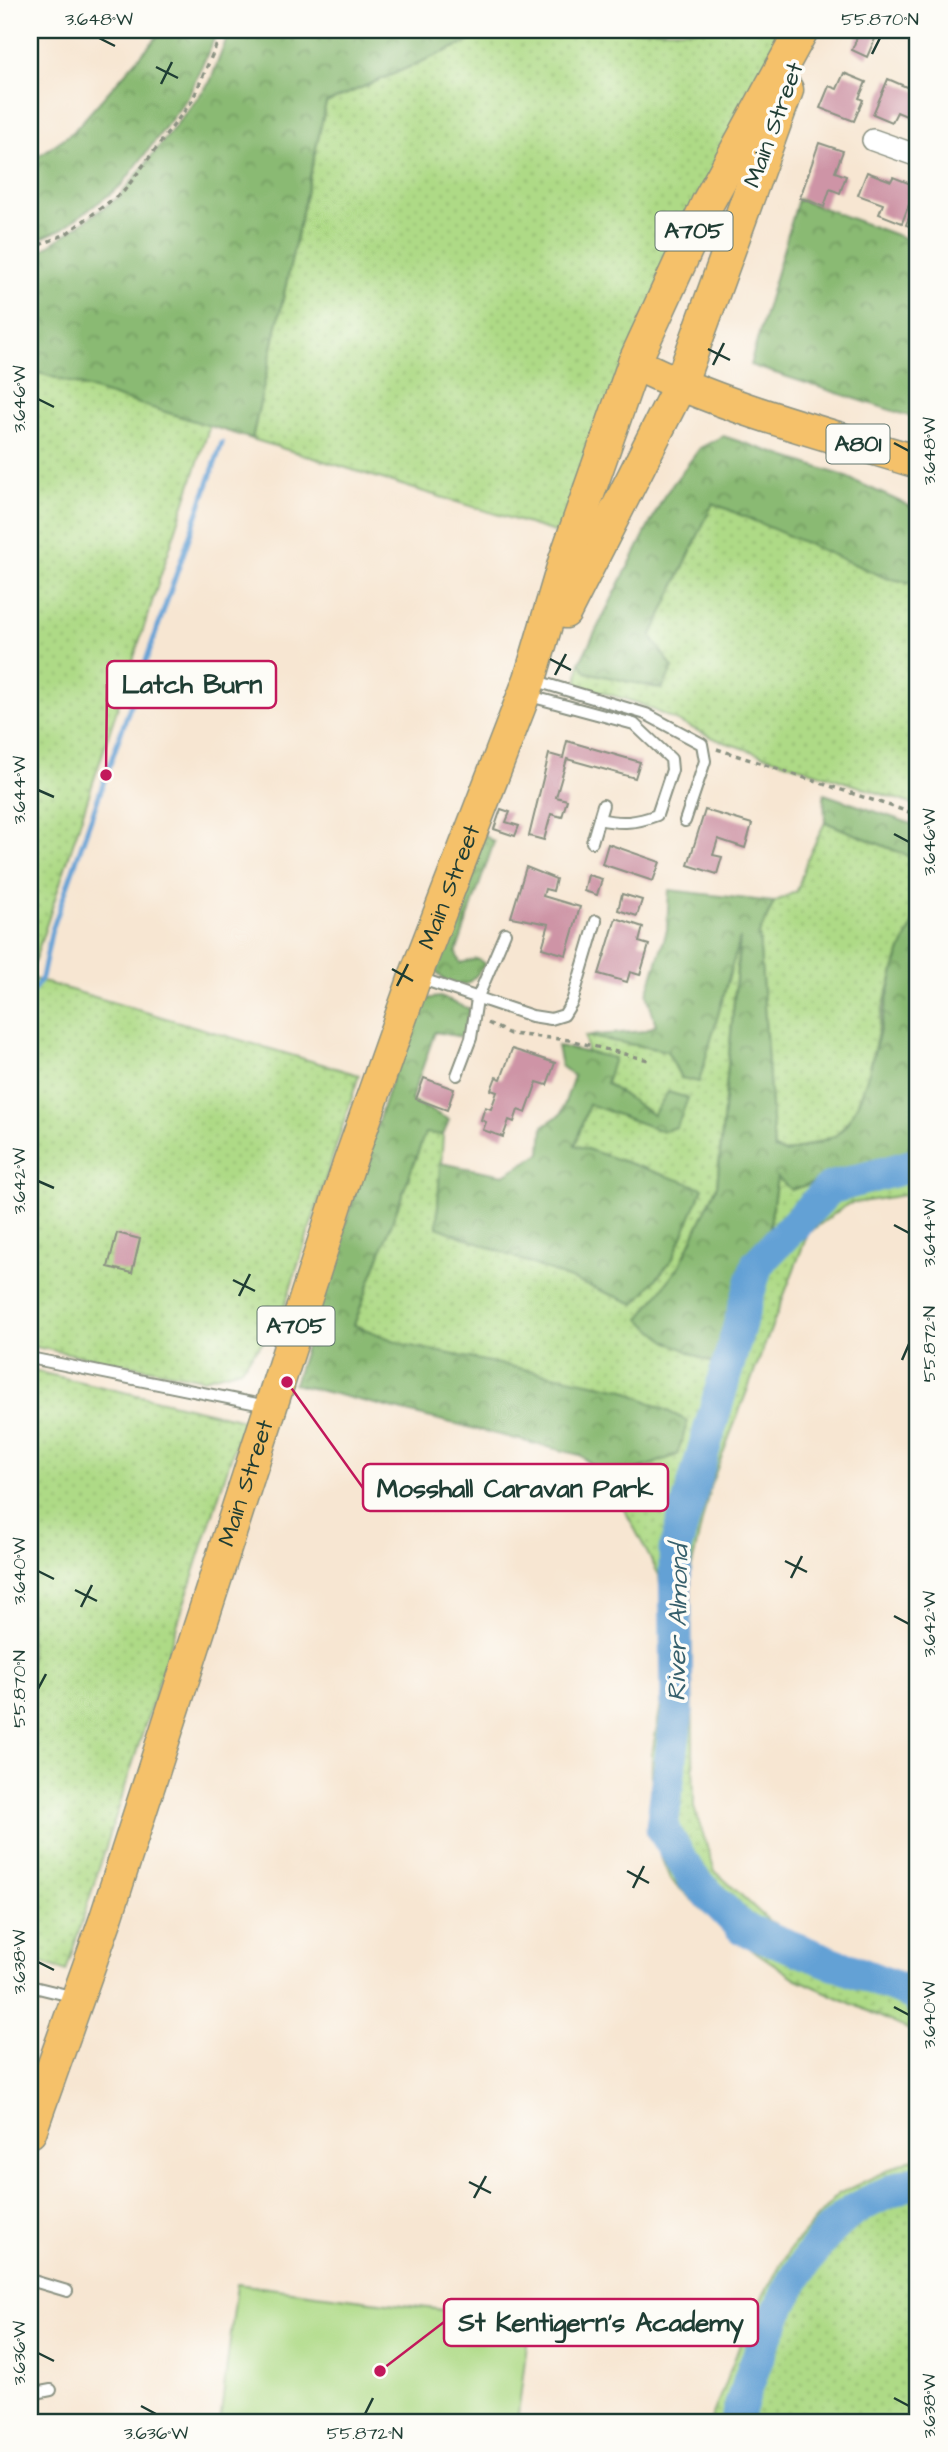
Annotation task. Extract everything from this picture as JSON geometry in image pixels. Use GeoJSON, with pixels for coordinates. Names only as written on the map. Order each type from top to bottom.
{"type":"FeatureCollection","features":[{"type":"Feature","properties":{"kind":"main road","name":"Main Street"},"geometry":{"type":"LineString","coordinates":[[527,687],[565,560],[608,442],[657,374],[706,204],[802,30]]}},
{"type":"Feature","properties":{"kind":"main road","name":"Main Street"},"geometry":{"type":"LineString","coordinates":[[30,2132],[79,1998],[269,1406],[415,977],[527,687],[657,374],[808,30]]}},
{"type":"Feature","properties":{"kind":"main road","name":"A801"},"geometry":{"type":"LineString","coordinates":[[657,374],[798,426],[918,462]]}},
{"type":"Feature","properties":{"kind":"street"},"geometry":{"type":"LineString","coordinates":[[873,140],[918,156]]}},
{"type":"Feature","properties":{"kind":"lane"},"geometry":{"type":"LineString","coordinates":[[527,687],[646,714],[702,744],[705,761],[685,821]]}},
{"type":"Feature","properties":{"kind":"lane"},"geometry":{"type":"LineString","coordinates":[[527,687],[634,724],[671,760],[672,770],[657,815],[619,824],[599,819]]}},
{"type":"Feature","properties":{"kind":"lane"},"geometry":{"type":"LineString","coordinates":[[592,842],[603,805]]}},
{"type":"Feature","properties":{"kind":"lane"},"geometry":{"type":"LineString","coordinates":[[415,977],[533,1016],[551,1019],[564,1015],[572,1002],[596,920]]}},
{"type":"Feature","properties":{"kind":"lane"},"geometry":{"type":"LineString","coordinates":[[457,1075],[477,1014],[477,999],[505,933]]}},
{"type":"Feature","properties":{"kind":"lane"},"geometry":{"type":"LineString","coordinates":[[30,1358],[269,1406]]}},
{"type":"Feature","properties":{"kind":"lane"},"geometry":{"type":"LineString","coordinates":[[30,1986],[79,1998]]}},
{"type":"Feature","properties":{"kind":"lane"},"geometry":{"type":"LineString","coordinates":[[30,2280],[67,2291]]}},
{"type":"Feature","properties":{"kind":"lane"},"geometry":{"type":"LineString","coordinates":[[30,2395],[51,2390]]}},
{"type":"Feature","properties":{"kind":"path"},"geometry":{"type":"LineString","coordinates":[[30,249],[66,234],[124,191],[192,101],[223,30]]}},
{"type":"Feature","properties":{"kind":"path"},"geometry":{"type":"LineString","coordinates":[[702,744],[918,815]]}},
{"type":"Feature","properties":{"kind":"path"},"geometry":{"type":"LineString","coordinates":[[477,1014],[510,1034],[569,1040],[648,1060]]}},
{"type":"Feature","properties":{"kind":"green space"},"geometry":{"type":"Polygon","coordinates":[[[163,30],[218,30],[188,97],[121,186],[62,229],[30,243],[30,162],[73,132],[163,30]]]}},
{"type":"Feature","properties":{"kind":"green space"},"geometry":{"type":"Polygon","coordinates":[[[230,30],[495,30],[326,103],[252,439],[30,370],[30,259],[119,197],[210,82],[230,30]]]}},
{"type":"Feature","properties":{"kind":"green space"},"geometry":{"type":"Polygon","coordinates":[[[495,30],[786,30],[561,534],[252,439],[326,103],[495,30]]]}},
{"type":"Feature","properties":{"kind":"green space"},"geometry":{"type":"Polygon","coordinates":[[[798,199],[918,243],[918,419],[750,365],[798,199]]]}},
{"type":"Feature","properties":{"kind":"green space"},"geometry":{"type":"Polygon","coordinates":[[[30,370],[210,425],[30,975],[30,370]]]}},
{"type":"Feature","properties":{"kind":"green space"},"geometry":{"type":"Polygon","coordinates":[[[723,436],[844,476],[918,510],[918,584],[886,578],[713,503],[651,637],[673,668],[662,689],[586,672],[580,662],[664,496],[700,448],[723,436]]]}},
{"type":"Feature","properties":{"kind":"green space"},"geometry":{"type":"Polygon","coordinates":[[[713,502],[886,578],[918,584],[918,806],[718,740],[638,703],[577,685],[580,662],[587,672],[673,668],[651,637],[713,502]]]}},
{"type":"Feature","properties":{"kind":"green space"},"geometry":{"type":"Polygon","coordinates":[[[824,794],[918,826],[918,877],[911,857],[825,822],[824,794]]]}},
{"type":"Feature","properties":{"kind":"green space"},"geometry":{"type":"Polygon","coordinates":[[[825,822],[911,857],[918,877],[916,920],[898,957],[883,1007],[868,1077],[855,1111],[837,1135],[785,1153],[774,1149],[759,934],[774,902],[797,891],[806,862],[825,822]]]}},
{"type":"Feature","properties":{"kind":"green space"},"geometry":{"type":"Polygon","coordinates":[[[484,835],[494,842],[456,953],[460,963],[477,959],[485,964],[467,984],[454,986],[434,968],[484,835]]]}},
{"type":"Feature","properties":{"kind":"green space"},"geometry":{"type":"Polygon","coordinates":[[[669,890],[774,902],[759,934],[774,1149],[785,1153],[836,1135],[847,1123],[857,1104],[874,1056],[896,964],[912,925],[918,898],[918,1119],[908,1151],[791,1190],[777,1177],[768,1238],[718,1366],[666,1341],[640,1319],[680,1265],[717,1186],[740,938],[699,1082],[681,1078],[667,1051],[585,1036],[645,1031],[656,1025],[647,994],[667,930],[669,890]]]}},
{"type":"Feature","properties":{"kind":"green space"},"geometry":{"type":"Polygon","coordinates":[[[740,932],[717,1186],[680,1265],[641,1318],[768,1238],[777,1176],[908,1151],[918,1119],[918,1193],[848,1204],[808,1233],[710,1487],[690,1573],[694,1807],[715,1871],[769,1921],[813,1942],[918,1979],[918,2034],[795,1978],[726,1932],[670,1879],[651,1832],[652,1754],[668,1665],[659,1575],[609,1480],[677,1455],[354,1325],[425,1132],[443,1135],[437,1227],[575,1146],[589,1104],[662,1131],[654,1116],[606,1083],[613,1058],[587,1052],[585,1036],[667,1051],[681,1078],[740,932]]]}},
{"type":"Feature","properties":{"kind":"green space"},"geometry":{"type":"Polygon","coordinates":[[[30,978],[359,1075],[280,1321],[240,1369],[203,1379],[30,1346],[30,978]]]}},
{"type":"Feature","properties":{"kind":"green space"},"geometry":{"type":"Polygon","coordinates":[[[440,997],[470,1009],[463,1037],[435,1032],[411,1100],[449,1120],[443,1135],[425,1133],[354,1325],[406,1345],[622,1389],[688,1421],[677,1455],[609,1480],[580,1455],[294,1384],[417,1000],[440,997]]]}},
{"type":"Feature","properties":{"kind":"green space"},"geometry":{"type":"Polygon","coordinates":[[[557,1046],[614,1058],[606,1083],[653,1115],[668,1092],[688,1098],[677,1127],[662,1131],[589,1104],[575,1145],[703,1188],[672,1260],[635,1304],[437,1227],[440,1163],[504,1175],[541,1153],[543,1126],[561,1114],[574,1076],[561,1066],[557,1046]]]}},
{"type":"Feature","properties":{"kind":"green space"},"geometry":{"type":"Polygon","coordinates":[[[30,1370],[243,1420],[66,1971],[30,1958],[30,1370]]]}},
{"type":"Feature","properties":{"kind":"green space"},"geometry":{"type":"Polygon","coordinates":[[[918,2159],[918,2422],[710,2422],[750,2319],[789,2250],[838,2194],[909,2160],[918,2159]]]}},
{"type":"Feature","properties":{"kind":"green space"},"geometry":{"type":"Polygon","coordinates":[[[237,2284],[530,2321],[517,2422],[220,2422],[237,2284]]]}},
{"type":"Feature","properties":{"kind":"building"},"geometry":{"type":"Polygon","coordinates":[[[860,30],[879,30],[867,57],[852,50],[860,30]]]}},
{"type":"Feature","properties":{"kind":"building"},"geometry":{"type":"Polygon","coordinates":[[[844,73],[866,82],[859,98],[863,100],[854,121],[820,108],[829,86],[837,89],[844,73]]]}},
{"type":"Feature","properties":{"kind":"building"},"geometry":{"type":"Polygon","coordinates":[[[888,79],[918,92],[918,121],[897,112],[892,122],[873,114],[888,79]]]}},
{"type":"Feature","properties":{"kind":"building"},"geometry":{"type":"Polygon","coordinates":[[[819,143],[843,151],[835,172],[846,176],[840,193],[830,189],[824,207],[800,198],[819,143]]]}},
{"type":"Feature","properties":{"kind":"building"},"geometry":{"type":"Polygon","coordinates":[[[867,172],[891,181],[893,177],[916,186],[902,223],[879,214],[883,204],[858,195],[867,172]]]}},
{"type":"Feature","properties":{"kind":"building"},"geometry":{"type":"Polygon","coordinates":[[[918,195],[918,229],[906,225],[918,195]]]}},
{"type":"Feature","properties":{"kind":"building"},"geometry":{"type":"Polygon","coordinates":[[[567,741],[640,762],[635,778],[567,759],[556,797],[567,800],[562,817],[551,814],[544,840],[529,836],[549,754],[563,758],[567,741]]]}},
{"type":"Feature","properties":{"kind":"building"},"geometry":{"type":"Polygon","coordinates":[[[501,809],[510,812],[506,822],[519,826],[515,836],[494,829],[501,809]]]}},
{"type":"Feature","properties":{"kind":"building"},"geometry":{"type":"Polygon","coordinates":[[[705,810],[752,824],[745,848],[718,839],[713,855],[722,857],[717,874],[688,865],[705,810]]]}},
{"type":"Feature","properties":{"kind":"building"},"geometry":{"type":"Polygon","coordinates":[[[608,844],[660,862],[653,881],[602,864],[608,844]]]}},
{"type":"Feature","properties":{"kind":"building"},"geometry":{"type":"Polygon","coordinates":[[[526,867],[556,879],[553,891],[545,889],[543,896],[580,907],[566,955],[542,948],[549,924],[511,917],[526,867]]]}},
{"type":"Feature","properties":{"kind":"building"},"geometry":{"type":"Polygon","coordinates":[[[588,875],[602,879],[597,895],[584,891],[588,875]]]}},
{"type":"Feature","properties":{"kind":"building"},"geometry":{"type":"Polygon","coordinates":[[[622,894],[642,900],[637,916],[618,910],[622,894]]]}},
{"type":"Feature","properties":{"kind":"building"},"geometry":{"type":"Polygon","coordinates":[[[616,918],[643,927],[639,942],[649,945],[640,975],[630,972],[627,982],[599,974],[616,918]]]}},
{"type":"Feature","properties":{"kind":"building"},"geometry":{"type":"Polygon","coordinates":[[[512,1049],[555,1063],[547,1085],[537,1082],[526,1113],[518,1110],[514,1122],[509,1120],[503,1137],[483,1130],[486,1122],[481,1120],[485,1107],[491,1109],[497,1092],[491,1090],[496,1077],[501,1079],[512,1049]]]}},
{"type":"Feature","properties":{"kind":"building"},"geometry":{"type":"Polygon","coordinates":[[[424,1078],[454,1089],[447,1110],[416,1099],[424,1078]]]}},
{"type":"Feature","properties":{"kind":"building"},"geometry":{"type":"Polygon","coordinates":[[[117,1233],[140,1239],[132,1273],[108,1267],[117,1233]]]}},
{"type":"Feature","properties":{"kind":"waterway"},"geometry":{"type":"LineString","coordinates":[[30,995],[42,978],[51,933],[222,443]]}},
{"type":"Feature","properties":{"kind":"waterway","name":"River Almond"},"geometry":{"type":"LineString","coordinates":[[918,1164],[830,1188],[757,1264],[675,1550],[677,1710],[662,1828],[692,1877],[742,1928],[913,1994],[918,1999]]}},
{"type":"Feature","properties":{"kind":"waterway","name":"River Almond"},"geometry":{"type":"LineString","coordinates":[[736,2422],[765,2340],[809,2257],[827,2234],[853,2211],[918,2181]]}},
{"type":"Feature","properties":{"kind":"place","name":"Latch Burn"},"geometry":{"type":"Point","coordinates":[106,775]}},
{"type":"Feature","properties":{"kind":"place","name":"Mosshall Caravan Park"},"geometry":{"type":"Point","coordinates":[287,1382]}},
{"type":"Feature","properties":{"kind":"place","name":"St Kentigern's Academy"},"geometry":{"type":"Point","coordinates":[380,2371]}}]}
